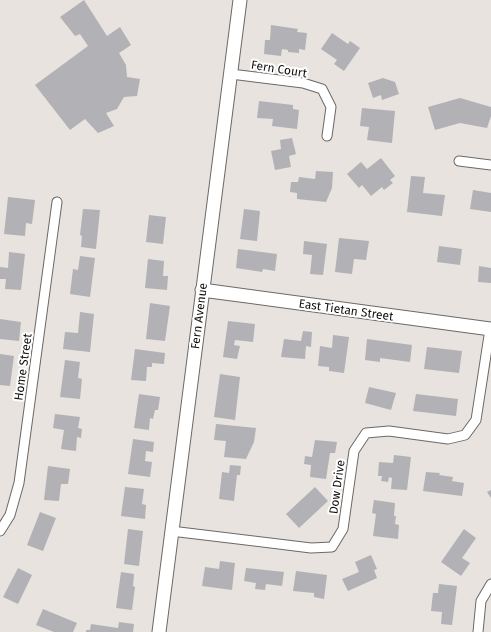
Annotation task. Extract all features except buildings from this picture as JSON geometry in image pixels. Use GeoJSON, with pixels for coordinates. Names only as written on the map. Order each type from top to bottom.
{"type":"FeatureCollection","features":[{"type":"Feature","properties":{"kind":"main road","name":"Fern Avenue"},"geometry":{"type":"LineString","coordinates":[[159,632],[240,0]]}},
{"type":"Feature","properties":{"kind":"main road","name":"East Tietan Street"},"geometry":{"type":"LineString","coordinates":[[202,290],[491,329]]}},
{"type":"Feature","properties":{"kind":"street","name":"Fern Court"},"geometry":{"type":"LineString","coordinates":[[231,74],[303,83],[322,89],[331,107],[327,136]]}},
{"type":"Feature","properties":{"kind":"street"},"geometry":{"type":"LineString","coordinates":[[459,161],[491,164]]}},
{"type":"Feature","properties":{"kind":"street","name":"Home Street"},"geometry":{"type":"LineString","coordinates":[[0,531],[10,515],[19,483],[57,202]]}},
{"type":"Feature","properties":{"kind":"street","name":"Dow Drive"},"geometry":{"type":"LineString","coordinates":[[171,531],[311,548],[332,547],[343,529],[354,451],[366,434],[389,430],[448,439],[465,435],[476,420],[491,329]]}},
{"type":"Feature","properties":{"kind":"street"},"geometry":{"type":"LineString","coordinates":[[478,632],[482,601],[491,584]]}}]}
